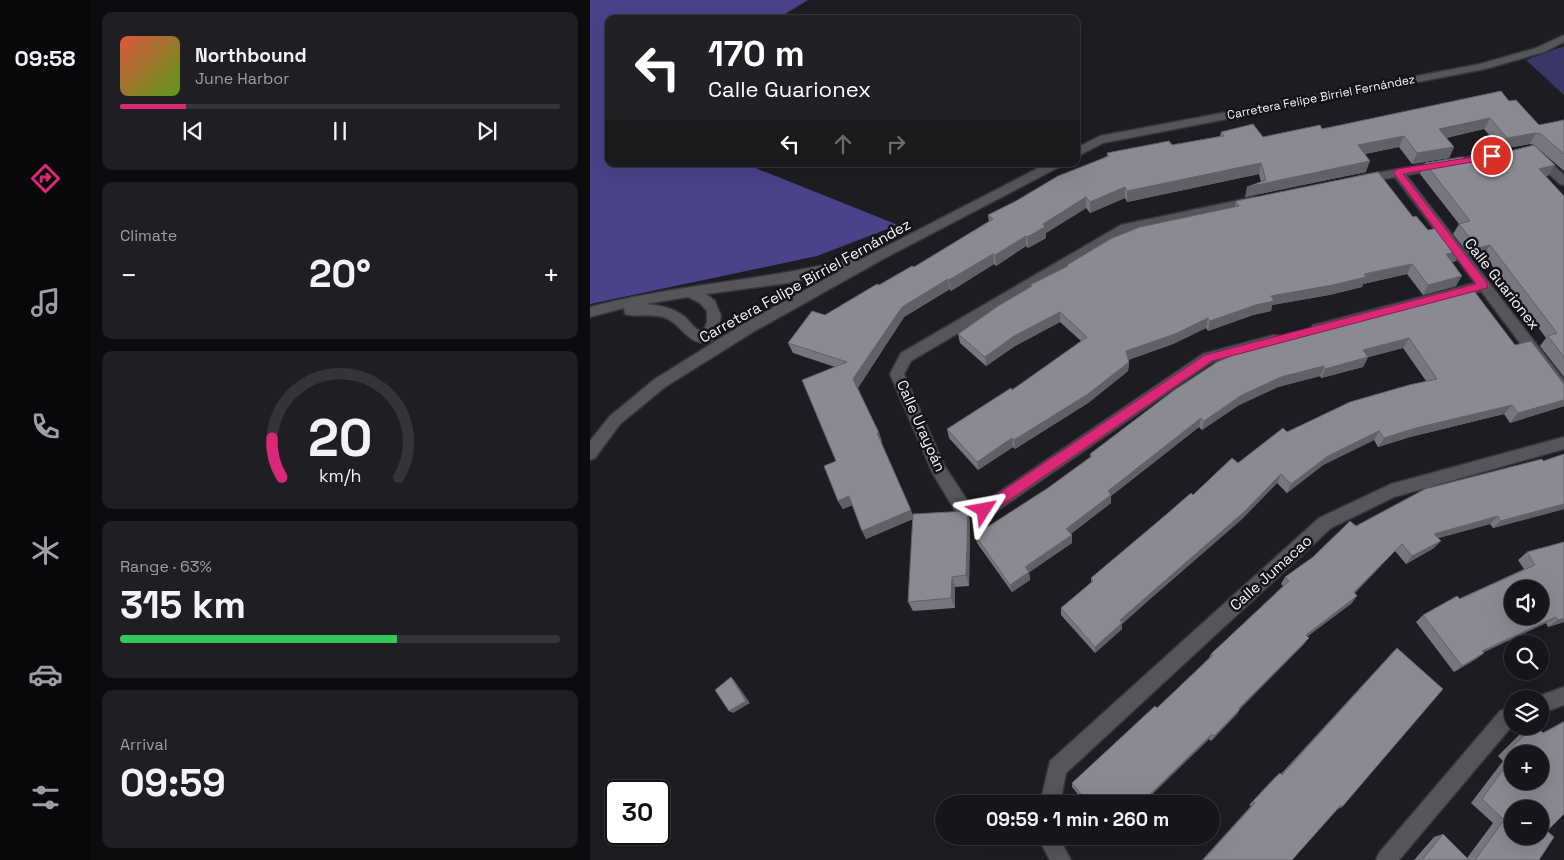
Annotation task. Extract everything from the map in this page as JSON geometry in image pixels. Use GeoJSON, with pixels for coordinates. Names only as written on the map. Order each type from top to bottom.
{"type":"FeatureCollection","features":[{"type":"Feature","properties":{"kind":"street","name":"Carretera Felipe Birriel Fernández"},"geometry":{"type":"LineString","coordinates":[[1080,150],[1100,140],[1481,67],[1540,50],[1564,38]]}},
{"type":"Feature","properties":{"kind":"street"},"geometry":{"type":"LineString","coordinates":[[1530,150],[1564,181]]}},
{"type":"Feature","properties":{"kind":"street"},"geometry":{"type":"LineString","coordinates":[[1348,182],[1511,153]]}},
{"type":"Feature","properties":{"kind":"street","name":"Carretera Felipe Birriel Fernández"},"geometry":{"type":"LineString","coordinates":[[590,453],[615,420],[708,345],[748,328],[880,255],[1049,167]]}},
{"type":"Feature","properties":{"kind":"street","name":"Calle Guarionex"},"geometry":{"type":"LineString","coordinates":[[1397,172],[1564,391]]}},
{"type":"Feature","properties":{"kind":"street","name":"Calle Urayoán"},"geometry":{"type":"LineString","coordinates":[[1271,198],[1125,228],[906,357],[897,374],[938,469],[962,507],[984,510],[1208,358],[1284,338]]}},
{"type":"Feature","properties":{"kind":"street"},"geometry":{"type":"LineString","coordinates":[[590,312],[653,297],[763,283],[826,271],[880,255]]}},
{"type":"Feature","properties":{"kind":"street"},"geometry":{"type":"LineString","coordinates":[[1303,333],[1483,286]]}},
{"type":"Feature","properties":{"kind":"street"},"geometry":{"type":"LineString","coordinates":[[590,319],[625,311],[648,309],[677,318],[694,336],[708,345],[714,326],[715,315],[710,304],[701,296],[689,292]]}},
{"type":"Feature","properties":{"kind":"street","name":"Calle Jumacao"},"geometry":{"type":"LineString","coordinates":[[1052,795],[1057,768],[1325,523],[1391,491],[1564,443]]}},
{"type":"Feature","properties":{"kind":"street"},"geometry":{"type":"LineString","coordinates":[[1549,702],[1564,696]]}},
{"type":"Feature","properties":{"kind":"street"},"geometry":{"type":"LineString","coordinates":[[1386,860],[1504,720]]}},
{"type":"Feature","properties":{"kind":"street"},"geometry":{"type":"LineString","coordinates":[[1052,845],[1061,860]]}},
{"type":"Feature","properties":{"kind":"shaded area"},"geometry":{"type":"Polygon","coordinates":[[[590,0],[808,0],[784,15],[605,15],[605,167],[756,167],[898,225],[817,256],[590,304],[590,0]]]}},
{"type":"Feature","properties":{"kind":"shaded area"},"geometry":{"type":"Polygon","coordinates":[[[1564,46],[1564,95],[1526,60],[1564,46]]]}},
{"type":"Feature","properties":{"kind":"building"},"geometry":{"type":"Polygon","coordinates":[[[1501,91],[1509,101],[1516,100],[1539,125],[1564,120],[1564,154],[1541,134],[1536,133],[1507,138],[1490,118],[1439,129],[1454,147],[1417,153],[1404,136],[1358,145],[1370,161],[1247,187],[1266,180],[1261,163],[1127,191],[1125,187],[1090,202],[1086,197],[1043,224],[1045,227],[948,279],[902,307],[853,379],[879,433],[877,433],[911,510],[862,531],[849,496],[838,501],[824,466],[836,461],[802,380],[847,362],[788,343],[812,311],[825,315],[877,284],[879,285],[912,266],[914,267],[993,219],[988,215],[1058,176],[1109,156],[1107,153],[1169,141],[1172,145],[1224,136],[1221,132],[1253,124],[1263,137],[1320,125],[1322,129],[1501,91]]]}},
{"type":"Feature","properties":{"kind":"building"},"geometry":{"type":"Polygon","coordinates":[[[1534,145],[1555,165],[1539,169],[1564,196],[1564,357],[1548,336],[1557,333],[1490,245],[1478,248],[1459,224],[1470,221],[1425,163],[1463,157],[1467,162],[1534,145]]]}},
{"type":"Feature","properties":{"kind":"building"},"geometry":{"type":"Polygon","coordinates":[[[1378,172],[1413,217],[1416,216],[1428,230],[1443,227],[1462,251],[1446,254],[1462,276],[1428,285],[1412,264],[1364,274],[1366,277],[1333,285],[1271,296],[1274,301],[1256,305],[1210,321],[1208,318],[1175,334],[1126,351],[1129,362],[1088,394],[1014,440],[1012,438],[977,462],[947,429],[1011,388],[1012,390],[1087,337],[1060,312],[1014,336],[985,357],[958,334],[998,306],[1032,286],[1030,285],[1068,266],[1112,238],[1140,227],[1239,206],[1236,201],[1378,172]]]}},
{"type":"Feature","properties":{"kind":"building"},"geometry":{"type":"Polygon","coordinates":[[[1471,287],[1515,345],[1531,341],[1564,384],[1564,400],[1518,413],[1512,405],[1416,428],[1384,438],[1379,431],[1328,456],[1291,484],[1281,474],[1245,511],[1120,620],[1122,623],[1095,647],[1061,608],[1093,581],[1091,578],[1191,493],[1193,495],[1232,458],[1238,463],[1283,428],[1287,432],[1350,402],[1437,379],[1409,338],[1363,350],[1368,357],[1325,369],[1324,366],[1281,377],[1242,395],[1204,421],[1201,418],[1108,491],[1111,495],[1066,529],[1072,535],[1025,567],[1029,572],[1010,585],[975,535],[1048,488],[1092,456],[1090,454],[1173,391],[1217,362],[1261,343],[1424,303],[1423,300],[1471,287]]]}},
{"type":"Feature","properties":{"kind":"building"},"geometry":{"type":"Polygon","coordinates":[[[1564,454],[1564,504],[1500,521],[1498,516],[1434,534],[1441,541],[1412,556],[1402,544],[1354,592],[1357,596],[1306,635],[1309,638],[1239,708],[1214,736],[1212,734],[1149,795],[1082,795],[1072,783],[1155,706],[1157,708],[1213,655],[1211,654],[1289,581],[1285,577],[1313,557],[1350,521],[1356,526],[1425,489],[1542,459],[1543,461],[1564,454]]]}},
{"type":"Feature","properties":{"kind":"building"},"geometry":{"type":"Polygon","coordinates":[[[968,511],[966,575],[952,577],[951,598],[908,602],[913,514],[968,511]]]}},
{"type":"Feature","properties":{"kind":"building"},"geometry":{"type":"Polygon","coordinates":[[[1564,542],[1564,618],[1558,620],[1556,617],[1549,620],[1549,580],[1504,580],[1504,625],[1539,625],[1517,635],[1504,635],[1504,641],[1482,651],[1484,653],[1462,666],[1423,615],[1457,596],[1460,599],[1535,565],[1527,552],[1564,542]]]}},
{"type":"Feature","properties":{"kind":"building"},"geometry":{"type":"Polygon","coordinates":[[[1397,648],[1443,689],[1342,807],[1341,805],[1292,860],[1203,860],[1217,845],[1220,845],[1220,841],[1255,803],[1253,801],[1280,773],[1282,775],[1397,648]]]}},
{"type":"Feature","properties":{"kind":"building"},"geometry":{"type":"Polygon","coordinates":[[[731,677],[746,701],[729,711],[715,690],[731,677]]]}},
{"type":"Feature","properties":{"kind":"building"},"geometry":{"type":"Polygon","coordinates":[[[1564,722],[1564,814],[1549,829],[1549,800],[1504,800],[1504,820],[1482,799],[1504,768],[1504,790],[1549,790],[1549,745],[1514,745],[1525,735],[1549,735],[1549,730],[1564,722]]]}},
{"type":"Feature","properties":{"kind":"building"},"geometry":{"type":"Polygon","coordinates":[[[1504,820],[1504,845],[1549,845],[1539,860],[1475,860],[1504,820]]]}},
{"type":"Feature","properties":{"kind":"building"},"geometry":{"type":"Polygon","coordinates":[[[1549,833],[1554,837],[1549,845],[1549,833]]]}},
{"type":"Feature","properties":{"kind":"building"},"geometry":{"type":"Polygon","coordinates":[[[1443,834],[1469,860],[1422,860],[1443,834]]]}},
{"type":"Feature","properties":{"kind":"route"},"geometry":{"type":"LineString","coordinates":[[984,510],[1208,358],[1483,286],[1397,172],[1492,156]]}}]}
